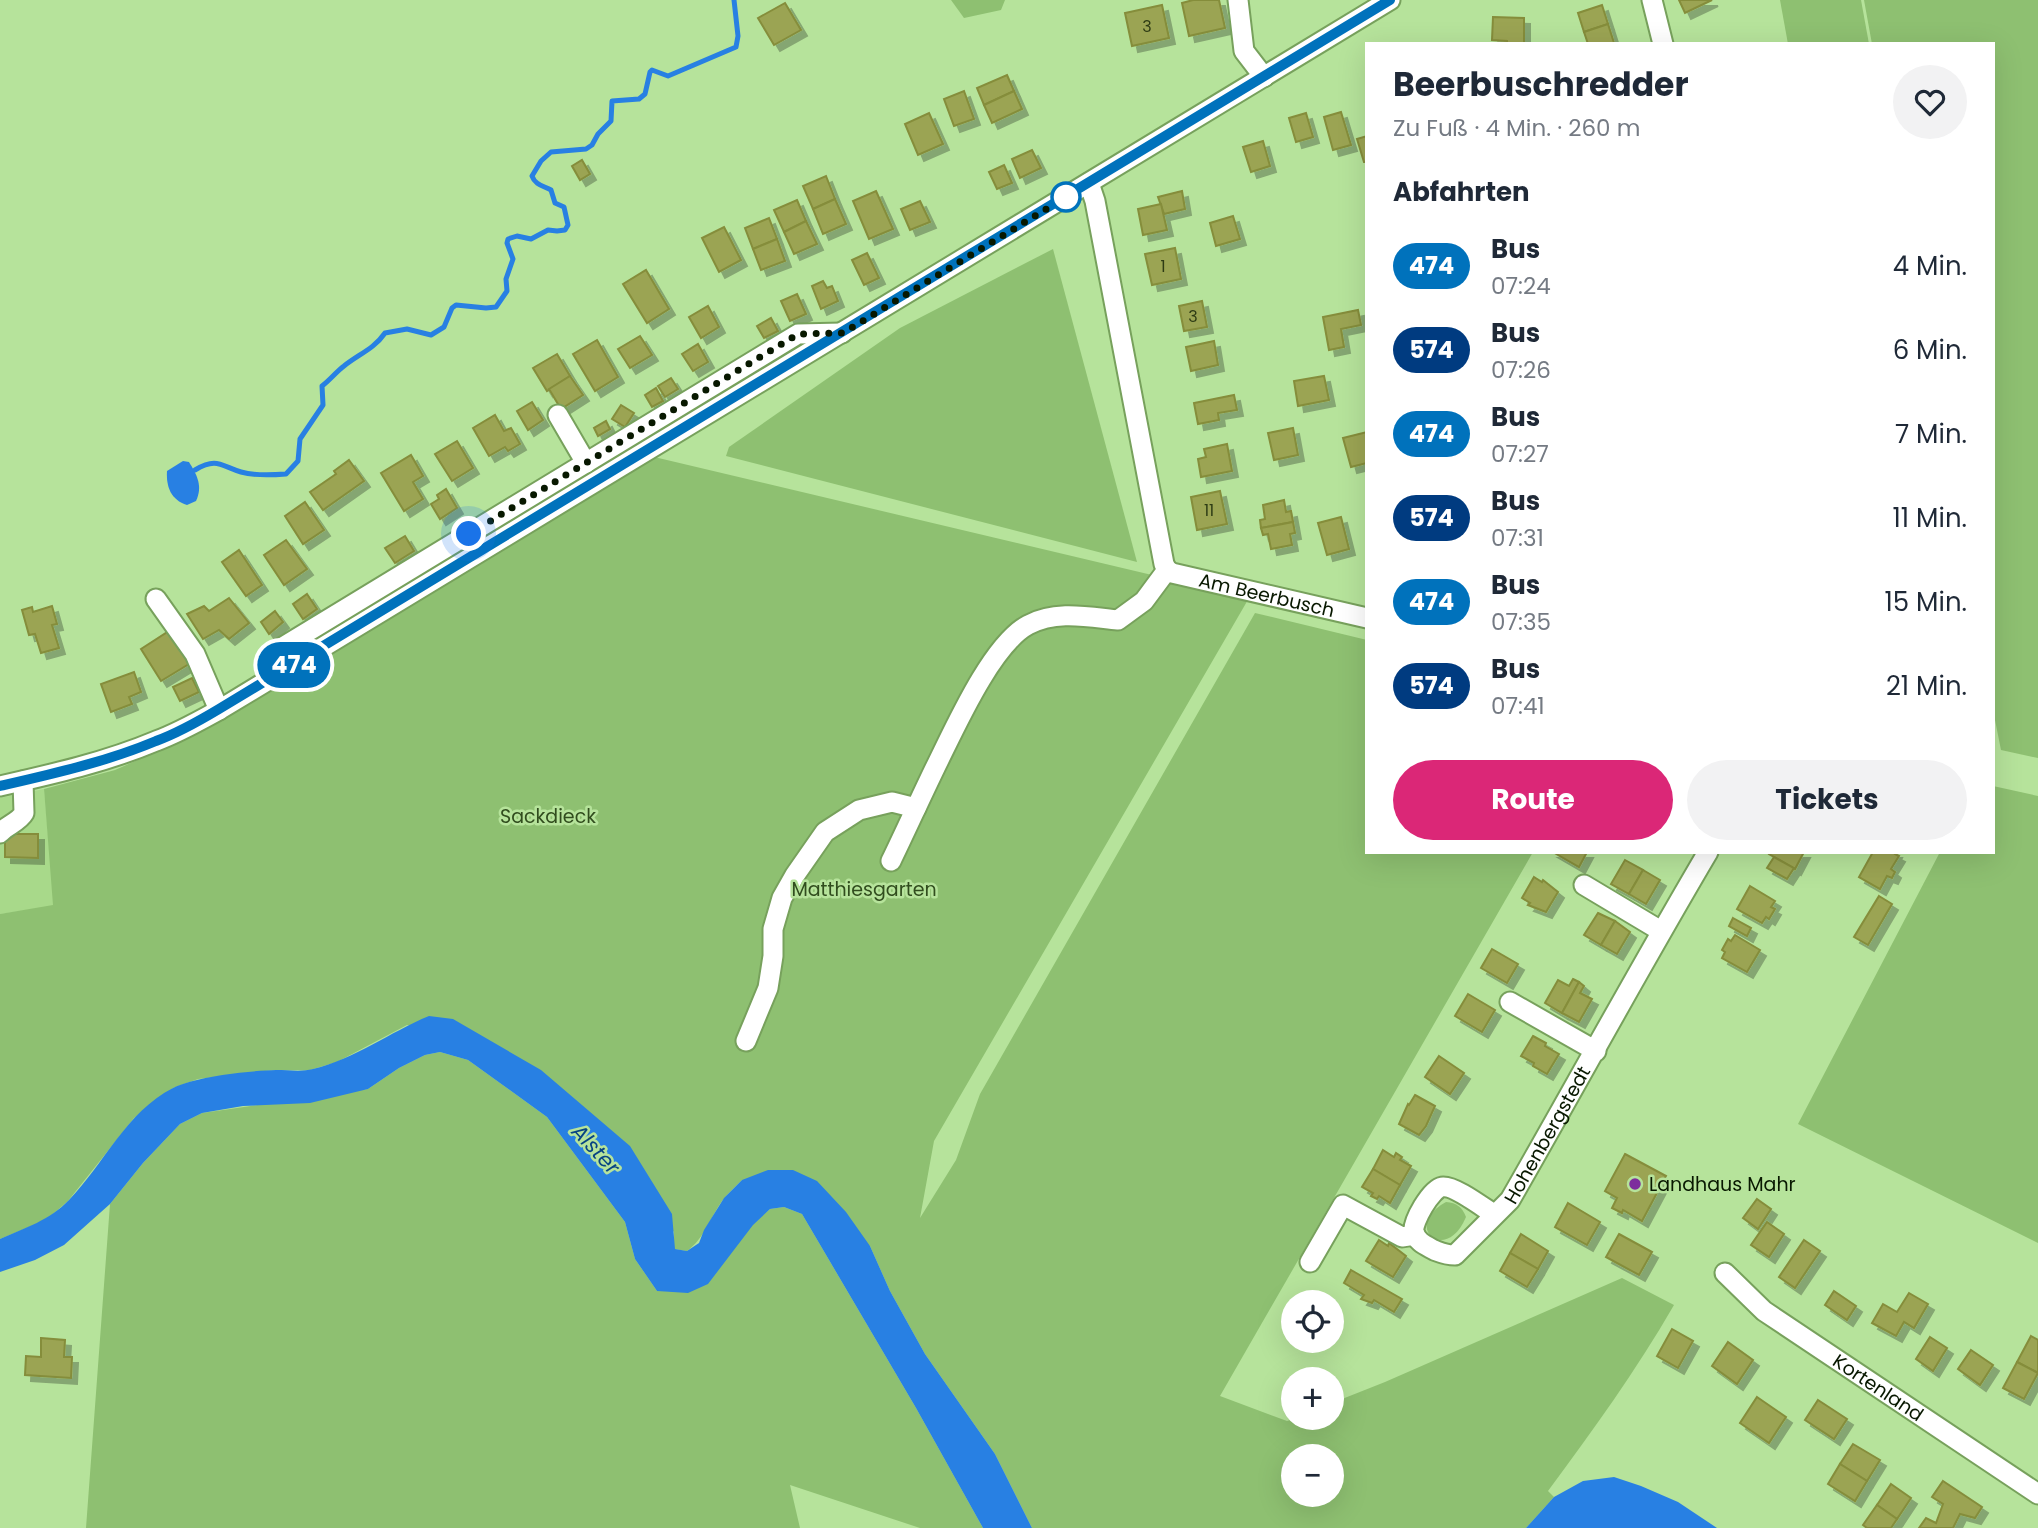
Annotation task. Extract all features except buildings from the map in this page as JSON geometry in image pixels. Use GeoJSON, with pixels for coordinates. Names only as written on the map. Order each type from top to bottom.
{"type":"FeatureCollection","features":[{"type":"Feature","properties":{"kind":"street"},"geometry":{"type":"LineString","coordinates":[[1238,0],[1244,51],[1264,77]]}},
{"type":"Feature","properties":{"kind":"street"},"geometry":{"type":"LineString","coordinates":[[0,786],[129,751],[159,740],[219,709],[1390,0]]}},
{"type":"Feature","properties":{"kind":"street"},"geometry":{"type":"LineString","coordinates":[[1651,0],[1662,42]]}},
{"type":"Feature","properties":{"kind":"street"},"geometry":{"type":"LineString","coordinates":[[891,861],[961,716],[995,658],[1015,633],[1030,624],[1068,614],[1118,620],[1144,601],[1167,570],[1095,201],[1089,183]]}},
{"type":"Feature","properties":{"kind":"street"},"geometry":{"type":"LineString","coordinates":[[281,648],[798,334],[843,333]]}},
{"type":"Feature","properties":{"kind":"street"},"geometry":{"type":"LineString","coordinates":[[558,415],[586,463]]}},
{"type":"Feature","properties":{"kind":"street","name":"Am Beerbusch"},"geometry":{"type":"LineString","coordinates":[[1167,570],[1365,618]]}},
{"type":"Feature","properties":{"kind":"street"},"geometry":{"type":"LineString","coordinates":[[156,599],[195,654],[219,709]]}},
{"type":"Feature","properties":{"kind":"street"},"geometry":{"type":"LineString","coordinates":[[0,833],[24,813],[23,780]]}},
{"type":"Feature","properties":{"kind":"street"},"geometry":{"type":"LineString","coordinates":[[746,1041],[768,988],[773,956],[773,929],[782,898],[825,832],[859,810],[892,802],[916,808]]}},
{"type":"Feature","properties":{"kind":"street","name":"Hohenbergstedt"},"geometry":{"type":"LineString","coordinates":[[1495,1215],[1453,1189],[1443,1187],[1433,1192],[1414,1225],[1415,1235],[1420,1243],[1446,1255],[1455,1255],[1495,1215],[1510,1200],[1596,1051],[1661,930],[1707,854]]}},
{"type":"Feature","properties":{"kind":"street"},"geometry":{"type":"LineString","coordinates":[[1584,886],[1661,930]]}},
{"type":"Feature","properties":{"kind":"street","name":"Hohenbergstedt"},"geometry":{"type":"LineString","coordinates":[[1510,1002],[1596,1051]]}},
{"type":"Feature","properties":{"kind":"street","name":"Hohenbergstedt"},"geometry":{"type":"LineString","coordinates":[[1310,1262],[1343,1206],[1402,1237],[1415,1235]]}},
{"type":"Feature","properties":{"kind":"street","name":"Kortenland"},"geometry":{"type":"LineString","coordinates":[[1725,1273],[1764,1311],[2038,1494]]}},
{"type":"Feature","properties":{"kind":"shaded area"},"geometry":{"type":"Polygon","coordinates":[[[44,789],[54,906],[0,914],[0,798],[44,789]]]}},
{"type":"Feature","properties":{"kind":"green space"},"geometry":{"type":"Polygon","coordinates":[[[951,0],[1005,0],[1001,10],[964,18],[951,0]]]}},
{"type":"Feature","properties":{"kind":"green space"},"geometry":{"type":"Polygon","coordinates":[[[1780,0],[1861,0],[1869,42],[1788,42],[1780,0]]]}},
{"type":"Feature","properties":{"kind":"green space"},"geometry":{"type":"Polygon","coordinates":[[[1864,0],[2038,0],[2038,758],[2001,750],[1995,720],[1995,42],[1872,42],[1864,0]]]}},
{"type":"Feature","properties":{"kind":"green space"},"geometry":{"type":"Polygon","coordinates":[[[1053,249],[1137,562],[726,456],[729,447],[900,328],[1053,249]]]}},
{"type":"Feature","properties":{"kind":"green space"},"geometry":{"type":"Polygon","coordinates":[[[650,456],[1249,598],[934,1141],[920,1218],[956,1160],[980,1094],[1255,613],[1365,640],[1365,854],[1532,854],[1220,1396],[1281,1419],[1281,1430],[1344,1430],[1344,1398],[1622,1278],[1674,1305],[1598,1423],[1548,1491],[1554,1497],[1526,1528],[1032,1528],[995,1454],[925,1354],[890,1291],[870,1246],[742,1180],[722,1201],[693,1246],[687,1251],[674,1249],[674,1232],[541,1071],[504,1050],[407,1025],[337,1062],[310,1070],[274,1070],[198,1079],[173,1088],[134,1118],[68,1201],[46,1220],[0,1239],[0,914],[53,905],[44,789],[115,770],[183,740],[650,456]]]}},
{"type":"Feature","properties":{"kind":"green space"},"geometry":{"type":"Polygon","coordinates":[[[1995,786],[2038,796],[2038,1243],[1798,1124],[1939,854],[1995,854],[1995,786]]]}},
{"type":"Feature","properties":{"kind":"green space"},"geometry":{"type":"Polygon","coordinates":[[[440,1052],[468,1060],[547,1117],[625,1222],[635,1259],[657,1291],[753,1224],[770,1209],[784,1207],[802,1214],[983,1528],[920,1528],[790,1485],[800,1528],[86,1528],[110,1204],[143,1163],[180,1124],[202,1113],[368,1089],[399,1068],[425,1055],[440,1052]]]}},
{"type":"Feature","properties":{"kind":"green space"},"geometry":{"type":"Polygon","coordinates":[[[1446,1202],[1459,1206],[1466,1217],[1458,1231],[1439,1240],[1432,1237],[1427,1230],[1427,1222],[1433,1212],[1446,1202]]]}},
{"type":"Feature","properties":{"kind":"water"},"geometry":{"type":"Polygon","coordinates":[[[183,461],[189,462],[199,485],[196,501],[187,505],[173,496],[167,477],[167,471],[183,461]]]}},
{"type":"Feature","properties":{"kind":"water","name":"Alster"},"geometry":{"type":"Polygon","coordinates":[[[429,1016],[453,1019],[541,1070],[630,1146],[672,1214],[675,1249],[687,1251],[699,1243],[724,1198],[742,1180],[768,1170],[793,1170],[817,1181],[846,1212],[870,1246],[890,1291],[925,1354],[995,1454],[1032,1528],[983,1528],[802,1214],[784,1207],[770,1209],[753,1225],[708,1284],[688,1293],[657,1291],[635,1259],[625,1222],[547,1117],[468,1060],[440,1052],[425,1055],[399,1068],[368,1089],[310,1103],[243,1106],[202,1113],[180,1124],[143,1163],[110,1204],[64,1245],[35,1260],[0,1272],[0,1239],[37,1223],[62,1207],[82,1186],[129,1124],[156,1098],[195,1080],[276,1070],[300,1071],[328,1065],[429,1016]]]}},
{"type":"Feature","properties":{"kind":"water"},"geometry":{"type":"Polygon","coordinates":[[[1614,1477],[1678,1502],[1717,1528],[1526,1528],[1554,1497],[1583,1481],[1614,1477]]]}},
{"type":"Feature","properties":{"kind":"waterway"},"geometry":{"type":"LineString","coordinates":[[195,470],[214,463],[252,474],[286,474],[298,461],[300,439],[323,405],[322,386],[385,333],[407,329],[431,335],[444,327],[456,305],[496,307],[507,291],[506,279],[513,259],[508,239],[517,236],[531,239],[548,230],[565,230],[568,225],[564,207],[555,203],[551,190],[533,179],[532,176],[541,161],[551,152],[586,149],[592,145],[598,134],[611,121],[612,101],[639,99],[645,94],[652,70],[668,76],[736,47],[738,36],[734,0]]}},
{"type":"Feature","properties":{"kind":"bus line","name":"474"},"geometry":{"type":"LineString","coordinates":[[0,786],[129,751],[159,740],[219,709],[1390,0]]}},
{"type":"Feature","properties":{"kind":"place","name":"Landhaus Mahr"},"geometry":{"type":"Point","coordinates":[1635,1184]}},
{"type":"Feature","properties":{"kind":"route"},"geometry":{"type":"LineString","coordinates":[[469,534],[798,334],[843,333],[1066,197]]}},
{"type":"Feature","properties":{"kind":"park label","name":"Sackdieck"},"geometry":{"type":"Point","coordinates":[548,816]}},
{"type":"Feature","properties":{"kind":"park label","name":"Matthiesgarten"},"geometry":{"type":"Point","coordinates":[864,889]}}]}
